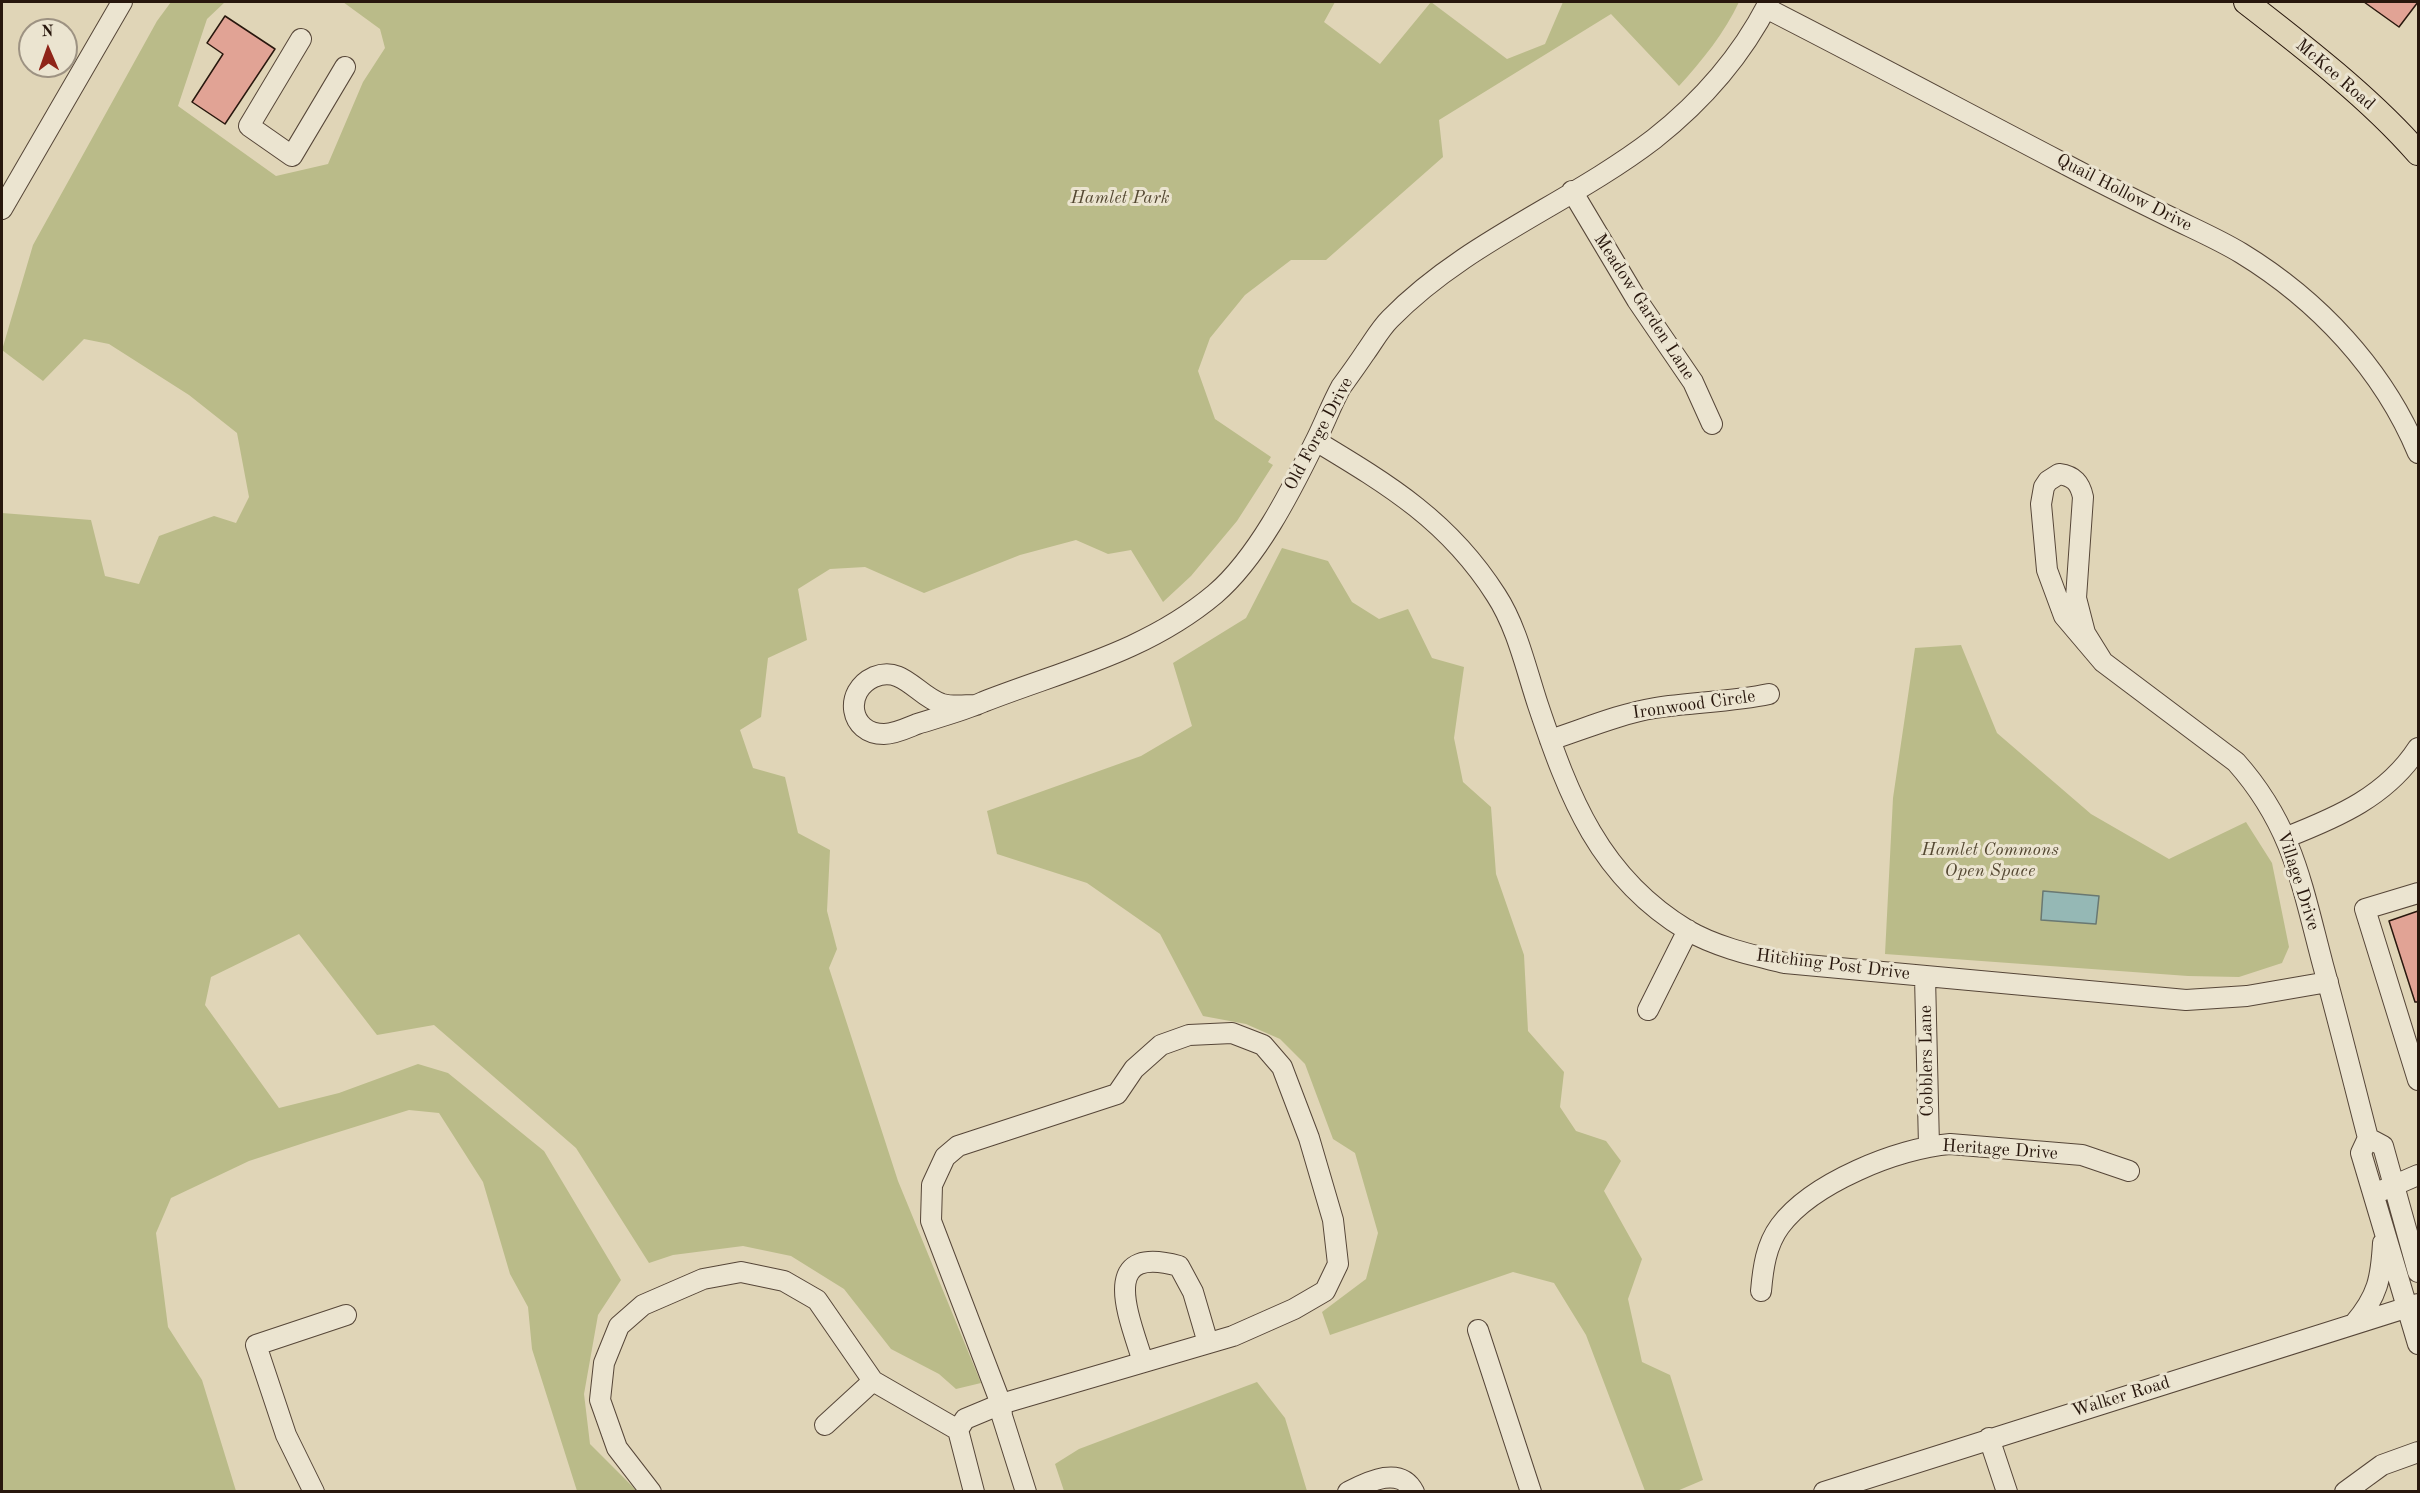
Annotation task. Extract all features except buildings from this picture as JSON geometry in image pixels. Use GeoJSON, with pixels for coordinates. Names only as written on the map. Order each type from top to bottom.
{"type":"FeatureCollection","features":[{"type":"Feature","properties":{"kind":"main road","name":"McKee Road"},"geometry":{"type":"LineString","coordinates":[[2246,2],[2286,33],[2397,129],[2418,153]]}},
{"type":"Feature","properties":{"kind":"street"},"geometry":{"type":"LineString","coordinates":[[3,201],[122,2]]}},
{"type":"Feature","properties":{"kind":"street","name":"Old Forge Drive"},"geometry":{"type":"LineString","coordinates":[[976,705],[940,703],[904,678],[888,674],[872,678],[859,688],[853,700],[855,715],[864,728],[882,734],[976,705],[1080,669],[1162,632],[1215,593],[1244,564],[1294,484],[1341,389],[1386,324],[1412,298],[1472,253],[1652,140],[1689,109],[1715,82],[1741,48],[1768,5]]}},
{"type":"Feature","properties":{"kind":"street","name":"Quail Hollow Drive"},"geometry":{"type":"LineString","coordinates":[[1768,5],[2110,188],[2239,252],[2276,277],[2309,302],[2339,332],[2365,363],[2392,401],[2418,453]]}},
{"type":"Feature","properties":{"kind":"street"},"geometry":{"type":"LineString","coordinates":[[301,39],[249,126],[292,156],[345,67]]}},
{"type":"Feature","properties":{"kind":"street","name":"Meadow Garden Lane"},"geometry":{"type":"LineString","coordinates":[[1572,191],[1637,300],[1693,382],[1712,424]]}},
{"type":"Feature","properties":{"kind":"street","name":"Hitching Post Drive"},"geometry":{"type":"LineString","coordinates":[[1316,441],[1401,494],[1432,518],[1459,544],[1498,597],[1573,801],[1596,843],[1609,862],[1658,909],[1688,930],[1748,954],[1785,963],[2187,999],[2247,996],[2328,982]]}},
{"type":"Feature","properties":{"kind":"street","name":"Village Drive"},"geometry":{"type":"LineString","coordinates":[[2103,662],[2085,633],[2076,598],[2083,497],[2081,486],[2072,478],[2059,474],[2048,481],[2042,495],[2047,570],[2064,616],[2103,662],[2236,762],[2254,783],[2287,837],[2328,982],[2368,1138],[2361,1153],[2383,1228],[2413,1306],[2418,1344]]}},
{"type":"Feature","properties":{"kind":"street","name":"Ironwood Circle"},"geometry":{"type":"LineString","coordinates":[[1550,740],[1622,716],[1654,709],[1745,699],[1769,694]]}},
{"type":"Feature","properties":{"kind":"street"},"geometry":{"type":"LineString","coordinates":[[2287,837],[2347,812],[2373,796],[2395,777],[2418,748]]}},
{"type":"Feature","properties":{"kind":"street"},"geometry":{"type":"LineString","coordinates":[[2418,893],[2365,909],[2418,1080]]}},
{"type":"Feature","properties":{"kind":"street"},"geometry":{"type":"LineString","coordinates":[[1648,1010],[1688,930]]}},
{"type":"Feature","properties":{"kind":"street","name":"Cobblers Lane"},"geometry":{"type":"LineString","coordinates":[[1925,977],[1929,1146]]}},
{"type":"Feature","properties":{"kind":"street"},"geometry":{"type":"LineString","coordinates":[[958,1430],[965,1419],[1001,1404],[1233,1336],[1325,1291],[1338,1264],[1333,1220],[1310,1138],[1282,1067],[1263,1045],[1232,1033],[1189,1035],[1161,1045],[1134,1069],[1118,1094],[958,1146],[945,1157],[932,1185],[932,1221],[1001,1404],[1002,1416],[1026,1491]]}},
{"type":"Feature","properties":{"kind":"street","name":"Village Drive"},"geometry":{"type":"LineString","coordinates":[[2368,1138],[2383,1146],[2418,1272]]}},
{"type":"Feature","properties":{"kind":"street","name":"Heritage Drive"},"geometry":{"type":"LineString","coordinates":[[1761,1291],[1763,1267],[1769,1245],[1780,1226],[1793,1211],[1811,1197],[1862,1168],[1892,1156],[1929,1146],[1961,1145],[2082,1155],[2129,1171]]}},
{"type":"Feature","properties":{"kind":"street"},"geometry":{"type":"LineString","coordinates":[[2373,1195],[2418,1175]]}},
{"type":"Feature","properties":{"kind":"street"},"geometry":{"type":"LineString","coordinates":[[2354,1324],[2371,1301],[2379,1283],[2383,1228]]}},
{"type":"Feature","properties":{"kind":"street"},"geometry":{"type":"LineString","coordinates":[[1143,1362],[1125,1304],[1125,1278],[1136,1265],[1157,1260],[1179,1266],[1193,1292],[1208,1343]]}},
{"type":"Feature","properties":{"kind":"street"},"geometry":{"type":"LineString","coordinates":[[651,1491],[617,1448],[600,1400],[604,1363],[620,1326],[643,1305],[703,1279],[741,1272],[784,1281],[817,1300],[873,1381],[958,1430],[974,1491]]}},
{"type":"Feature","properties":{"kind":"street","name":"Walker Road"},"geometry":{"type":"LineString","coordinates":[[1824,1491],[2413,1306]]}},
{"type":"Feature","properties":{"kind":"street"},"geometry":{"type":"LineString","coordinates":[[314,1491],[286,1435],[256,1345],[346,1315]]}},
{"type":"Feature","properties":{"kind":"street"},"geometry":{"type":"LineString","coordinates":[[1478,1330],[1531,1491]]}},
{"type":"Feature","properties":{"kind":"street"},"geometry":{"type":"LineString","coordinates":[[825,1425],[873,1381]]}},
{"type":"Feature","properties":{"kind":"street"},"geometry":{"type":"LineString","coordinates":[[1989,1438],[2007,1491]]}},
{"type":"Feature","properties":{"kind":"street"},"geometry":{"type":"LineString","coordinates":[[2345,1491],[2382,1465],[2418,1452]]}},
{"type":"Feature","properties":{"kind":"street"},"geometry":{"type":"LineString","coordinates":[[1348,1491],[1376,1478],[1399,1478],[1410,1485],[1414,1491]]}},
{"type":"Feature","properties":{"kind":"green space","name":"Hamlet Park"},"geometry":{"type":"Polygon","coordinates":[[[171,2],[225,2],[207,19],[178,106],[276,176],[328,164],[363,82],[385,48],[380,29],[343,2],[1335,2],[1324,22],[1380,64],[1431,2],[1507,59],[1545,44],[1563,2],[1739,2],[1712,46],[1679,86],[1611,14],[1439,120],[1443,157],[1326,260],[1291,260],[1245,295],[1210,338],[1198,371],[1215,419],[1271,457],[1268,462],[1273,465],[1237,521],[1191,576],[1163,602],[1131,550],[1108,554],[1076,540],[1020,555],[924,593],[865,567],[830,569],[798,589],[807,640],[768,658],[761,717],[740,730],[753,768],[785,777],[798,833],[830,850],[827,911],[837,949],[829,968],[898,1181],[981,1383],[956,1389],[939,1374],[891,1349],[844,1289],[791,1256],[743,1246],[673,1255],[649,1263],[576,1148],[434,1025],[377,1035],[299,934],[211,977],[205,1005],[279,1108],[339,1093],[418,1064],[448,1073],[544,1151],[621,1280],[598,1315],[584,1394],[590,1444],[637,1491],[577,1491],[532,1349],[528,1307],[510,1274],[483,1182],[439,1113],[409,1110],[249,1161],[171,1198],[156,1233],[168,1327],[202,1380],[236,1491],[2,1491],[2,513],[91,520],[105,576],[139,584],[159,536],[214,516],[236,523],[249,497],[237,433],[189,395],[109,344],[84,339],[43,381],[2,350],[33,245],[157,21],[171,2]]]}},
{"type":"Feature","properties":{"kind":"green space"},"geometry":{"type":"Polygon","coordinates":[[[1282,548],[1328,561],[1352,602],[1379,619],[1408,609],[1432,658],[1464,667],[1454,738],[1463,782],[1491,807],[1496,874],[1524,955],[1528,1031],[1564,1072],[1560,1107],[1576,1131],[1606,1141],[1621,1161],[1604,1191],[1642,1259],[1628,1299],[1642,1362],[1670,1375],[1703,1480],[1677,1491],[1645,1491],[1586,1335],[1554,1283],[1513,1272],[1330,1335],[1322,1312],[1366,1279],[1378,1233],[1355,1153],[1333,1139],[1305,1064],[1280,1039],[1246,1024],[1203,1016],[1160,934],[1087,883],[997,854],[987,811],[1141,756],[1192,726],[1173,663],[1246,618],[1282,548]]]}},
{"type":"Feature","properties":{"kind":"green space","name":"Hamlet Commons Open Space"},"geometry":{"type":"Polygon","coordinates":[[[1961,645],[1997,733],[2091,814],[2169,859],[2246,822],[2272,863],[2289,947],[2282,963],[2239,977],[2188,976],[1885,954],[1893,798],[1915,648],[1961,645]]]}},
{"type":"Feature","properties":{"kind":"green space"},"geometry":{"type":"Polygon","coordinates":[[[1257,1382],[1285,1418],[1307,1491],[1064,1491],[1055,1464],[1079,1449],[1257,1382]]]}},
{"type":"Feature","properties":{"kind":"water"},"geometry":{"type":"Polygon","coordinates":[[[2043,891],[2099,896],[2096,924],[2041,920],[2043,891]]]}}]}
